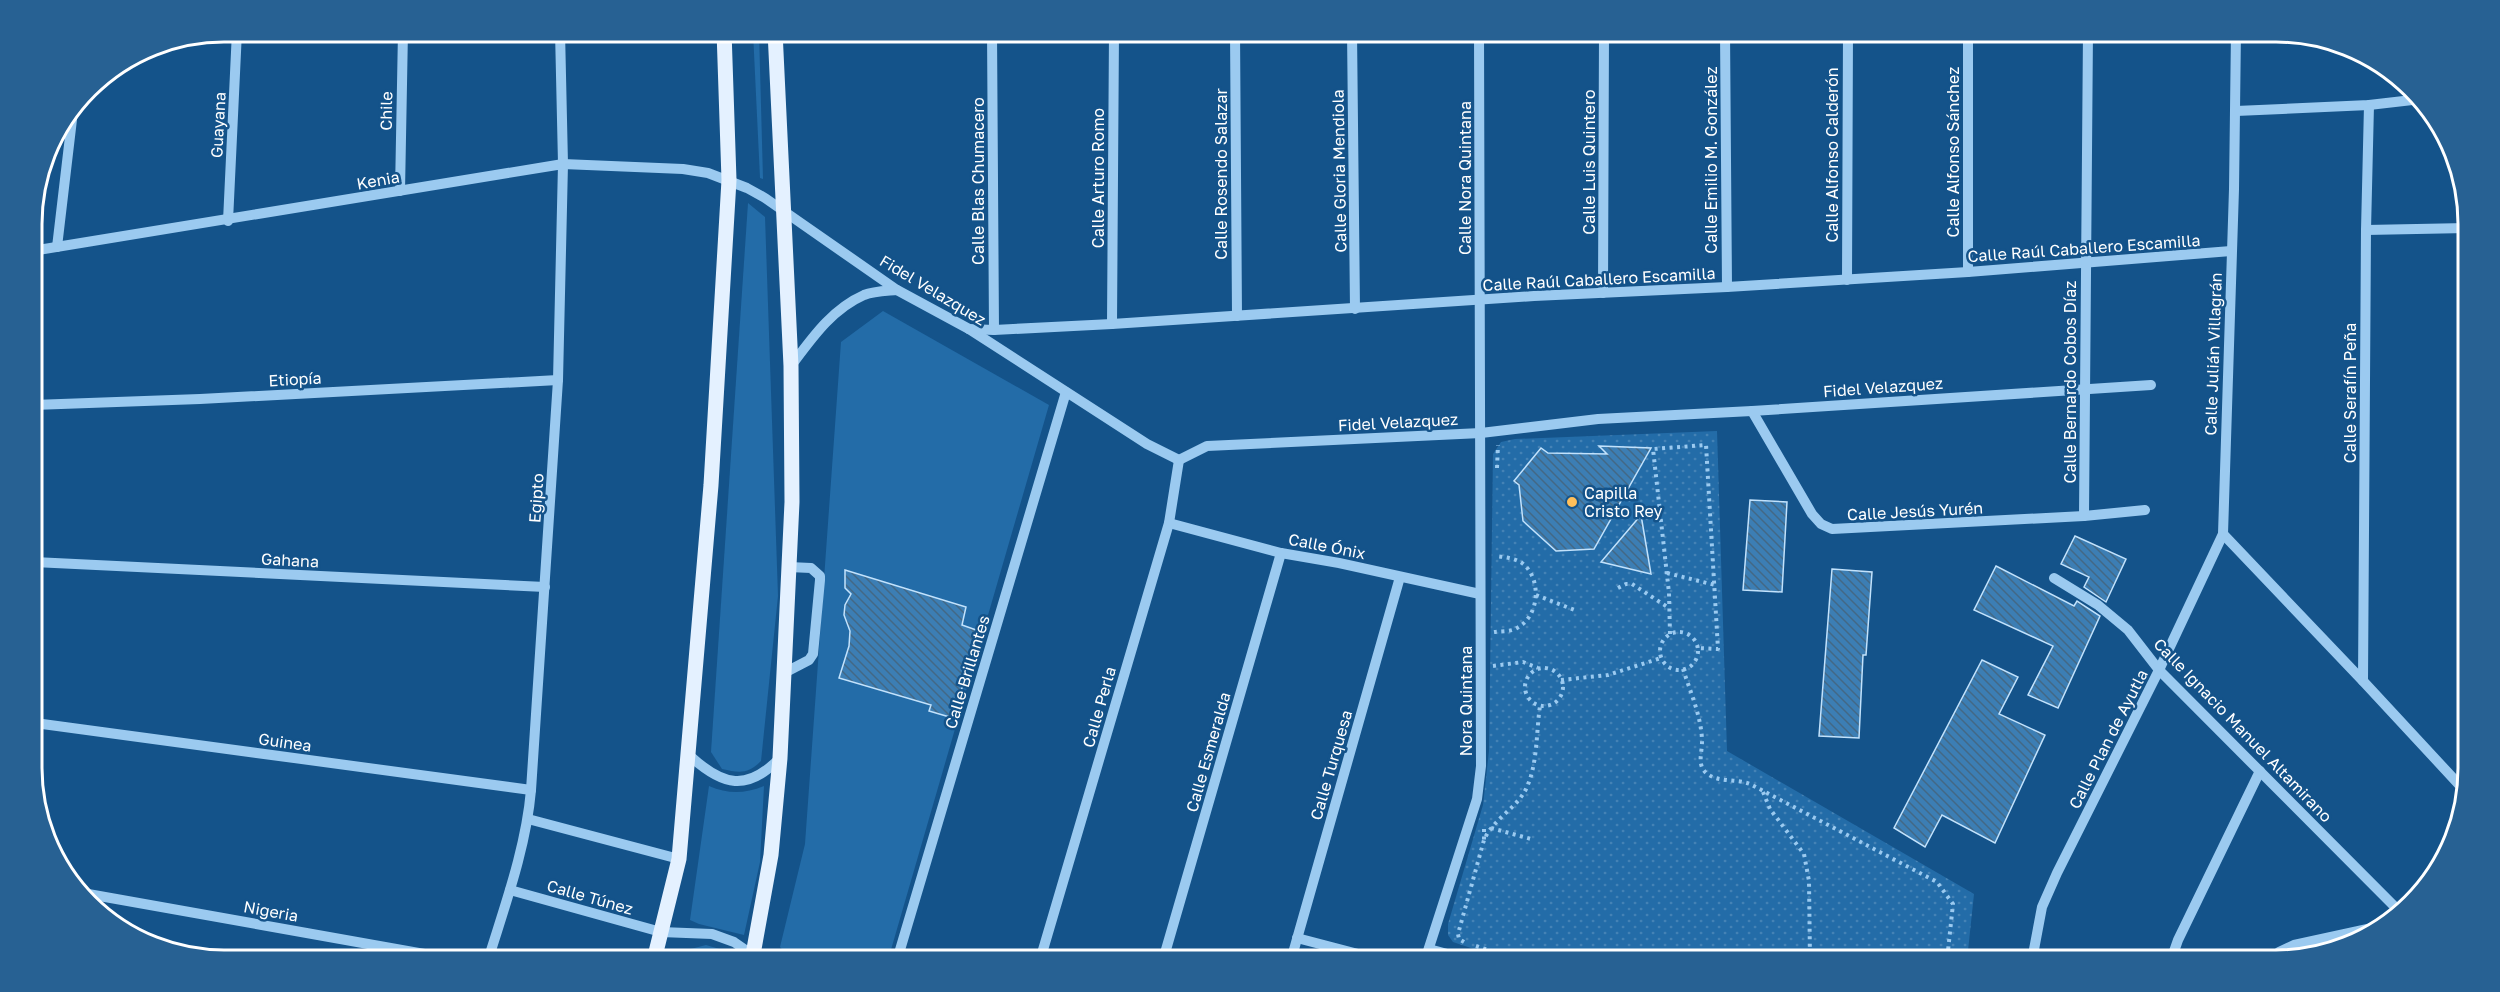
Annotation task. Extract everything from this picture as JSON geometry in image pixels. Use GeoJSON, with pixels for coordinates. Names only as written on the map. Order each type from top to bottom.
{"type":"FeatureCollection","features":[{"type":"Feature","properties":{"kind":"main road"},"geometry":{"type":"LineString","coordinates":[[656,950],[679,859],[690,756],[711,485],[729,180],[724,42]]}},
{"type":"Feature","properties":{"kind":"main road"},"geometry":{"type":"LineString","coordinates":[[757,950],[771,855],[780,758],[792,502],[791,366],[774,42]]}},
{"type":"Feature","properties":{"kind":"street","name":"Guayana"},"geometry":{"type":"LineString","coordinates":[[228,221],[237,42]]}},
{"type":"Feature","properties":{"kind":"street","name":"Chile"},"geometry":{"type":"LineString","coordinates":[[400,191],[403,42]]}},
{"type":"Feature","properties":{"kind":"street","name":"Egipto"},"geometry":{"type":"LineString","coordinates":[[491,950],[510,890],[528,819],[531,790],[558,380],[563,164],[560,42]]}},
{"type":"Feature","properties":{"kind":"street","name":"Calle Blas Chumacero"},"geometry":{"type":"LineString","coordinates":[[992,42],[994,330]]}},
{"type":"Feature","properties":{"kind":"street","name":"Calle Arturo Romo"},"geometry":{"type":"LineString","coordinates":[[1112,324],[1114,42]]}},
{"type":"Feature","properties":{"kind":"street","name":"Calle Rosendo Salazar"},"geometry":{"type":"LineString","coordinates":[[1235,42],[1237,316]]}},
{"type":"Feature","properties":{"kind":"street","name":"Calle Gloria Mendiola"},"geometry":{"type":"LineString","coordinates":[[1352,42],[1355,309]]}},
{"type":"Feature","properties":{"kind":"street","name":"Calle Nora Quintana"},"geometry":{"type":"LineString","coordinates":[[1479,42],[1481,433]]}},
{"type":"Feature","properties":{"kind":"street","name":"Calle Luis Quintero"},"geometry":{"type":"LineString","coordinates":[[1603,293],[1604,42]]}},
{"type":"Feature","properties":{"kind":"street","name":"Calle Emilio M. González"},"geometry":{"type":"LineString","coordinates":[[1725,42],[1727,287]]}},
{"type":"Feature","properties":{"kind":"street","name":"Calle Alfonso Calderón"},"geometry":{"type":"LineString","coordinates":[[1847,279],[1848,42]]}},
{"type":"Feature","properties":{"kind":"street","name":"Calle Alfonso Sánchez"},"geometry":{"type":"LineString","coordinates":[[1968,42],[1968,272]]}},
{"type":"Feature","properties":{"kind":"street","name":"Calle Bernardo Cobos Díaz"},"geometry":{"type":"LineString","coordinates":[[2084,516],[2088,42]]}},
{"type":"Feature","properties":{"kind":"street","name":"Calle Julián Villagrán"},"geometry":{"type":"LineString","coordinates":[[2223,534],[2236,111],[2236,42]]}},
{"type":"Feature","properties":{"kind":"street"},"geometry":{"type":"LineString","coordinates":[[2236,111],[2369,105],[2409,100]]}},
{"type":"Feature","properties":{"kind":"street","name":"Calle Serafín Peña"},"geometry":{"type":"LineString","coordinates":[[2363,681],[2369,105]]}},
{"type":"Feature","properties":{"kind":"street"},"geometry":{"type":"LineString","coordinates":[[57,248],[71,125]]}},
{"type":"Feature","properties":{"kind":"street","name":"Kenia"},"geometry":{"type":"LineString","coordinates":[[42,250],[228,221],[563,164],[683,169],[708,173],[729,180]]}},
{"type":"Feature","properties":{"kind":"street","name":"Fidel Velazquez"},"geometry":{"type":"LineString","coordinates":[[729,180],[747,188],[782,210],[897,290],[969,329],[1147,444],[1179,460],[1207,446],[1481,433],[1598,419],[2151,385]]}},
{"type":"Feature","properties":{"kind":"street"},"geometry":{"type":"LineString","coordinates":[[2366,230],[2458,228]]}},
{"type":"Feature","properties":{"kind":"street","name":"Calle Raúl Caballero Escamilla"},"geometry":{"type":"LineString","coordinates":[[969,329],[994,330],[1112,324],[1480,300],[1727,287],[2231,252]]}},
{"type":"Feature","properties":{"kind":"street"},"geometry":{"type":"LineString","coordinates":[[791,366],[821,326],[843,307],[866,294],[897,290]]}},
{"type":"Feature","properties":{"kind":"street","name":"Etiopía"},"geometry":{"type":"LineString","coordinates":[[42,405],[200,399],[558,380]]}},
{"type":"Feature","properties":{"kind":"street","name":"Calle Brillantes"},"geometry":{"type":"LineString","coordinates":[[900,950],[1066,392]]}},
{"type":"Feature","properties":{"kind":"street","name":"Calle Jesús Yurén"},"geometry":{"type":"LineString","coordinates":[[1752,411],[1812,514],[1821,524],[1832,529],[2084,516],[2145,510]]}},
{"type":"Feature","properties":{"kind":"street","name":"Nora Quintana"},"geometry":{"type":"LineString","coordinates":[[1429,949],[1477,799],[1481,766],[1481,433]]}},
{"type":"Feature","properties":{"kind":"street","name":"Calle Perla"},"geometry":{"type":"LineString","coordinates":[[1043,950],[1169,523],[1179,460]]}},
{"type":"Feature","properties":{"kind":"street","name":"Calle Ónix"},"geometry":{"type":"LineString","coordinates":[[1169,523],[1281,553],[1339,563],[1480,594]]}},
{"type":"Feature","properties":{"kind":"street"},"geometry":{"type":"LineString","coordinates":[[2223,534],[2458,783]]}},
{"type":"Feature","properties":{"kind":"street","name":"Calle Plan de Ayutla"},"geometry":{"type":"LineString","coordinates":[[2034,950],[2042,907],[2223,534]]}},
{"type":"Feature","properties":{"kind":"street","name":"Calle Esmeralda"},"geometry":{"type":"LineString","coordinates":[[1167,950],[1281,553]]}},
{"type":"Feature","properties":{"kind":"street","name":"Gahana"},"geometry":{"type":"LineString","coordinates":[[42,562],[545,587]]}},
{"type":"Feature","properties":{"kind":"street"},"geometry":{"type":"LineString","coordinates":[[784,672],[809,660],[813,654],[820,580],[818,573],[811,568],[789,567]]}},
{"type":"Feature","properties":{"kind":"street","name":"Calle Turquesa"},"geometry":{"type":"LineString","coordinates":[[1294,950],[1400,577]]}},
{"type":"Feature","properties":{"kind":"street","name":"Calle Ignacio Manuel Altamirano"},"geometry":{"type":"LineString","coordinates":[[2054,578],[2098,605],[2128,630],[2159,670],[2394,906]]}},
{"type":"Feature","properties":{"kind":"street","name":"Guinea"},"geometry":{"type":"LineString","coordinates":[[42,724],[531,790]]}},
{"type":"Feature","properties":{"kind":"street"},"geometry":{"type":"LineString","coordinates":[[690,756],[716,777],[732,782],[748,782],[762,774],[780,758]]}},
{"type":"Feature","properties":{"kind":"street"},"geometry":{"type":"LineString","coordinates":[[2174,950],[2260,771]]}},
{"type":"Feature","properties":{"kind":"street"},"geometry":{"type":"LineString","coordinates":[[528,819],[679,859]]}},
{"type":"Feature","properties":{"kind":"street","name":"Calle Túnez"},"geometry":{"type":"LineString","coordinates":[[510,890],[661,932],[712,934],[735,942],[746,950]]}},
{"type":"Feature","properties":{"kind":"street","name":"Nigeria"},"geometry":{"type":"LineString","coordinates":[[94,895],[402,950]]}},
{"type":"Feature","properties":{"kind":"street"},"geometry":{"type":"LineString","coordinates":[[2283,950],[2294,945],[2355,932]]}},
{"type":"Feature","properties":{"kind":"street"},"geometry":{"type":"LineString","coordinates":[[1297,938],[1343,950]]}},
{"type":"Feature","properties":{"kind":"path"},"geometry":{"type":"LineString","coordinates":[[1670,634],[1667,573],[1653,449],[1706,445],[1718,649],[1698,648]]}},
{"type":"Feature","properties":{"kind":"path"},"geometry":{"type":"LineString","coordinates":[[1490,632],[1518,628],[1529,617],[1536,595],[1530,573],[1522,564],[1514,559],[1491,555]]}},
{"type":"Feature","properties":{"kind":"path"},"geometry":{"type":"LineString","coordinates":[[1667,573],[1715,585]]}},
{"type":"Feature","properties":{"kind":"path"},"geometry":{"type":"LineString","coordinates":[[1618,588],[1632,584],[1670,608]]}},
{"type":"Feature","properties":{"kind":"path"},"geometry":{"type":"LineString","coordinates":[[1536,595],[1577,611]]}},
{"type":"Feature","properties":{"kind":"path"},"geometry":{"type":"LineString","coordinates":[[1685,633],[1695,640],[1698,648],[1696,659],[1683,669],[1668,667],[1661,658],[1662,641],[1670,634],[1685,633]]}},
{"type":"Feature","properties":{"kind":"path"},"geometry":{"type":"LineString","coordinates":[[1561,680],[1608,675],[1661,658]]}},
{"type":"Feature","properties":{"kind":"path"},"geometry":{"type":"LineString","coordinates":[[1490,667],[1523,662],[1539,669],[1550,669],[1556,672],[1563,690],[1557,701],[1548,706],[1540,706],[1531,702],[1525,689],[1527,677],[1539,669]]}},
{"type":"Feature","properties":{"kind":"path"},"geometry":{"type":"LineString","coordinates":[[1683,669],[1701,734],[1699,755],[1703,770],[1714,778],[1743,781],[1936,882],[1953,904],[1948,950]]}},
{"type":"Feature","properties":{"kind":"path"},"geometry":{"type":"LineString","coordinates":[[1490,950],[1459,939],[1458,934],[1484,840],[1491,828],[1526,790],[1536,749],[1540,706]]}},
{"type":"Feature","properties":{"kind":"path"},"geometry":{"type":"LineString","coordinates":[[1763,791],[1770,809],[1804,854],[1809,881],[1810,950]]}},
{"type":"Feature","properties":{"kind":"path"},"geometry":{"type":"LineString","coordinates":[[1491,828],[1531,838]]}},
{"type":"Feature","properties":{"kind":"shaded area"},"geometry":{"type":"Polygon","coordinates":[[[753,42],[759,42],[763,179],[760,178],[753,42]]]}},
{"type":"Feature","properties":{"kind":"shaded area"},"geometry":{"type":"Polygon","coordinates":[[[748,203],[765,217],[778,596],[761,761],[748,770],[739,772],[722,769],[711,752],[748,203]]]}},
{"type":"Feature","properties":{"kind":"shaded area"},"geometry":{"type":"Polygon","coordinates":[[[883,311],[1049,405],[891,950],[783,950],[780,947],[805,844],[841,342],[883,311]]]}},
{"type":"Feature","properties":{"kind":"shaded area"},"geometry":{"type":"Polygon","coordinates":[[[1717,431],[1727,751],[1974,894],[1968,950],[1477,950],[1453,942],[1448,935],[1448,924],[1483,805],[1489,751],[1493,454],[1501,442],[1515,439],[1717,431]]]}},
{"type":"Feature","properties":{"kind":"shaded area"},"geometry":{"type":"Polygon","coordinates":[[[709,786],[736,792],[764,786],[760,862],[744,935],[690,920],[709,786]]]}},
{"type":"Feature","properties":{"kind":"shaded area"},"geometry":{"type":"Polygon","coordinates":[[[706,945],[723,950],[687,950],[706,945]]]}},
{"type":"Feature","properties":{"kind":"building","name":"Capilla Cristo Rey"},"geometry":{"type":"Polygon","coordinates":[[[1599,446],[1651,448],[1594,549],[1556,551],[1523,521],[1519,485],[1514,481],[1541,448],[1548,453],[1607,454],[1599,446]]]}},
{"type":"Feature","properties":{"kind":"building"},"geometry":{"type":"Polygon","coordinates":[[[1750,500],[1787,502],[1782,592],[1743,590],[1750,500]]]}},
{"type":"Feature","properties":{"kind":"building"},"geometry":{"type":"Polygon","coordinates":[[[1641,515],[1651,574],[1601,562],[1641,515]]]}},
{"type":"Feature","properties":{"kind":"building"},"geometry":{"type":"Polygon","coordinates":[[[2075,536],[2126,559],[2106,602],[2084,587],[2089,577],[2061,564],[2075,536]]]}},
{"type":"Feature","properties":{"kind":"building"},"geometry":{"type":"Polygon","coordinates":[[[1996,566],[2074,606],[2077,601],[2100,616],[2058,708],[2028,695],[2053,646],[1974,610],[1996,566]]]}},
{"type":"Feature","properties":{"kind":"building"},"geometry":{"type":"Polygon","coordinates":[[[1832,569],[1872,572],[1866,655],[1863,655],[1859,738],[1819,736],[1832,569]]]}},
{"type":"Feature","properties":{"kind":"building"},"geometry":{"type":"Polygon","coordinates":[[[845,570],[966,607],[962,625],[979,631],[953,718],[929,711],[931,705],[839,678],[849,646],[850,631],[844,615],[845,605],[851,594],[845,588],[845,570]]]}},
{"type":"Feature","properties":{"kind":"building"},"geometry":{"type":"Polygon","coordinates":[[[1982,660],[2018,677],[1999,714],[2045,735],[1995,843],[1942,815],[1925,847],[1894,828],[1982,660]]]}},
{"type":"Feature","properties":{"kind":"place","name":"Capilla Cristo Rey"},"geometry":{"type":"Point","coordinates":[1572,502]}}]}
